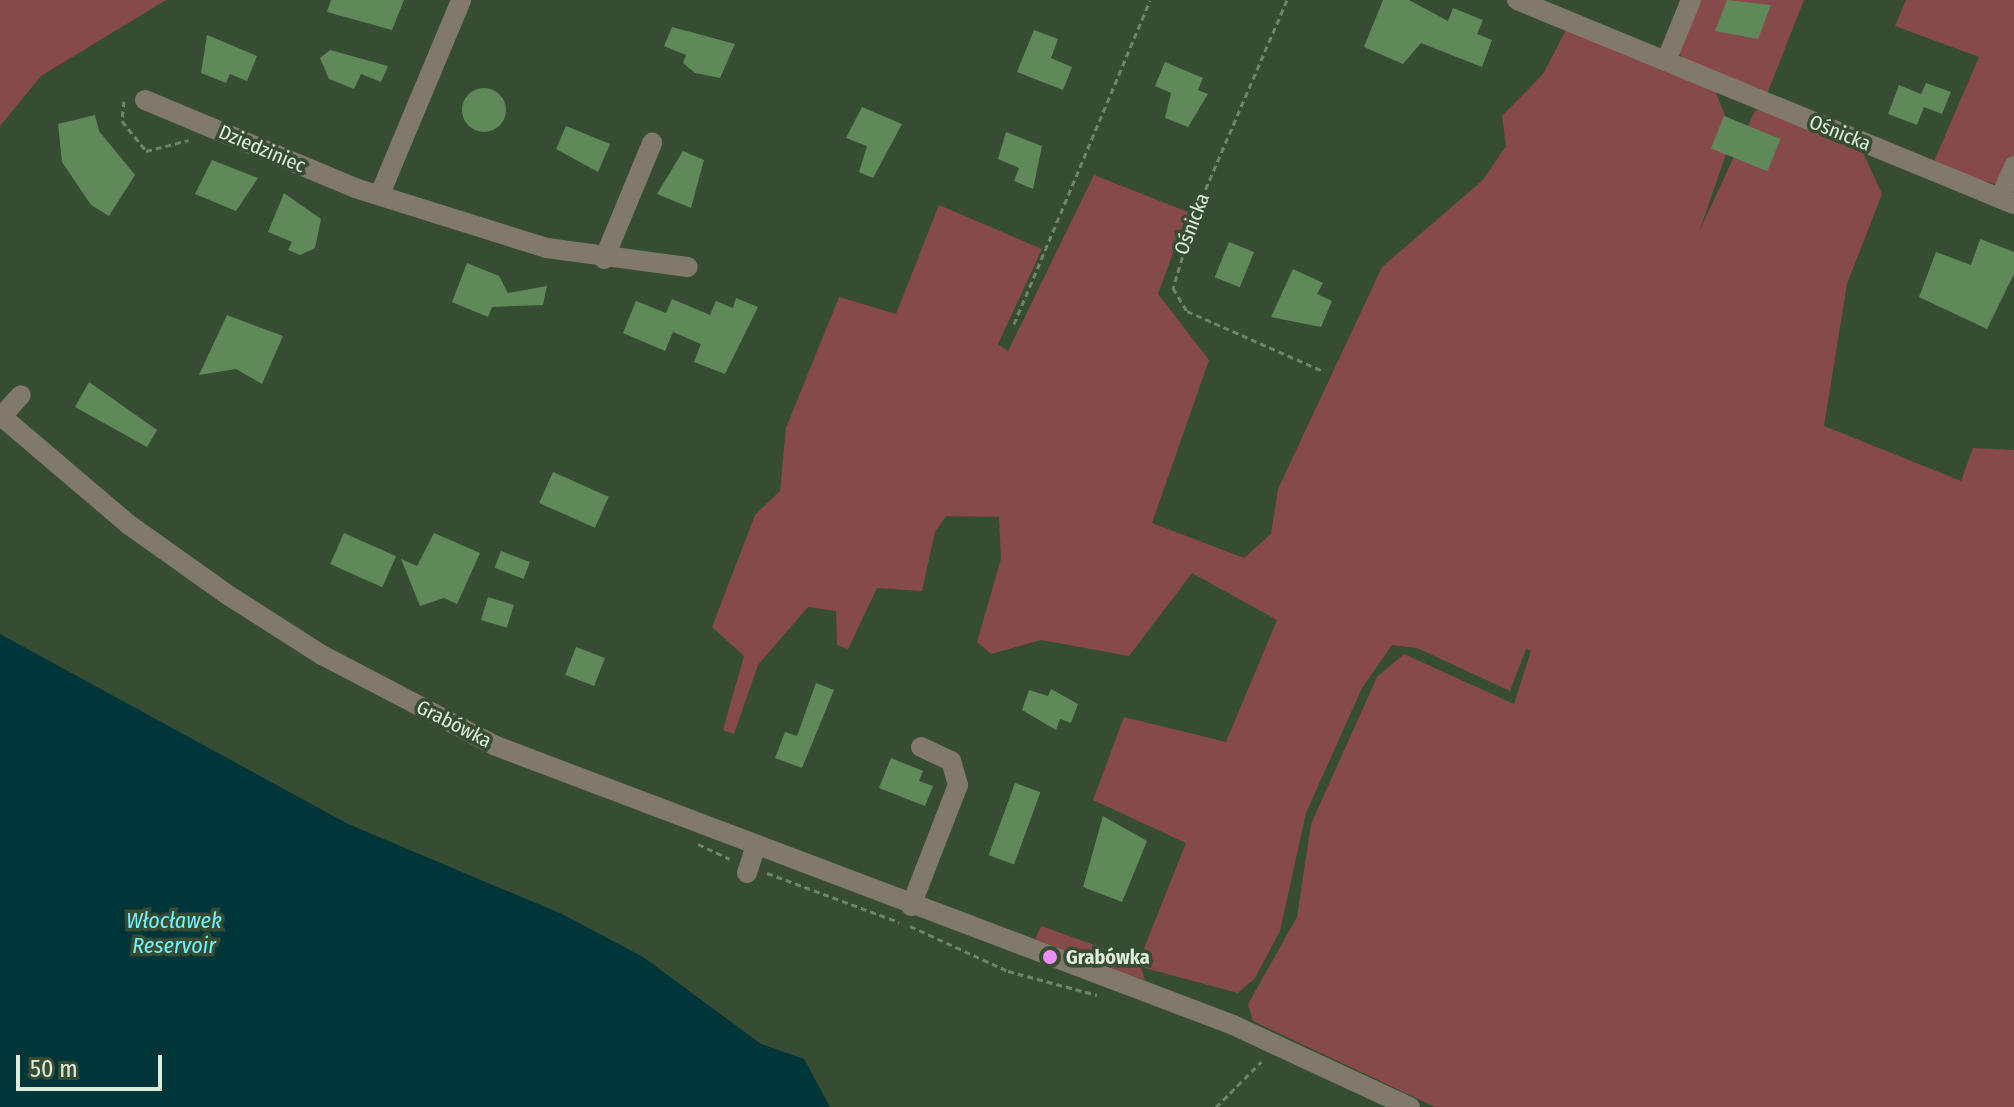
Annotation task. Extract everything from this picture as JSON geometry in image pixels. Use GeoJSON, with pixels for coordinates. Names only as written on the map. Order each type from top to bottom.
{"type":"FeatureCollection","features":[{"type":"Feature","properties":{"kind":"street"},"geometry":{"type":"LineString","coordinates":[[380,194],[461,0]]}},
{"type":"Feature","properties":{"kind":"street","name":"Ośnicka"},"geometry":{"type":"LineString","coordinates":[[1517,0],[2007,201]]}},
{"type":"Feature","properties":{"kind":"street"},"geometry":{"type":"LineString","coordinates":[[1666,61],[1691,0]]}},
{"type":"Feature","properties":{"kind":"street","name":"Dziedziniec"},"geometry":{"type":"LineString","coordinates":[[145,100],[380,194],[547,248],[604,259],[688,267]]}},
{"type":"Feature","properties":{"kind":"street"},"geometry":{"type":"LineString","coordinates":[[604,259],[652,143]]}},
{"type":"Feature","properties":{"kind":"street"},"geometry":{"type":"LineString","coordinates":[[2007,201],[2014,166]]}},
{"type":"Feature","properties":{"kind":"street"},"geometry":{"type":"LineString","coordinates":[[1,416],[21,395]]}},
{"type":"Feature","properties":{"kind":"street","name":"Grabówka"},"geometry":{"type":"LineString","coordinates":[[1,416],[139,532],[322,655],[496,746],[751,863],[911,906],[1270,1040],[1410,1107]]}},
{"type":"Feature","properties":{"kind":"street"},"geometry":{"type":"LineString","coordinates":[[911,906],[958,785],[951,761],[921,747]]}},
{"type":"Feature","properties":{"kind":"path"},"geometry":{"type":"LineString","coordinates":[[1014,324],[1150,0]]}},
{"type":"Feature","properties":{"kind":"path","name":"Ośnicka"},"geometry":{"type":"LineString","coordinates":[[1287,0],[1197,209],[1173,288],[1187,311],[1323,371]]}},
{"type":"Feature","properties":{"kind":"path"},"geometry":{"type":"LineString","coordinates":[[696,842],[890,919]]}},
{"type":"Feature","properties":{"kind":"path"},"geometry":{"type":"LineString","coordinates":[[1216,1107],[1234,1082],[1255,1070],[1270,1040]]}},
{"type":"Feature","properties":{"kind":"shaded area"},"geometry":{"type":"Polygon","coordinates":[[[0,0],[166,0],[41,76],[0,126],[0,0]]]}},
{"type":"Feature","properties":{"kind":"shaded area"},"geometry":{"type":"Polygon","coordinates":[[[1696,0],[1804,0],[1767,94],[1685,64],[1677,46],[1696,0]]]}},
{"type":"Feature","properties":{"kind":"shaded area"},"geometry":{"type":"Polygon","coordinates":[[[1906,0],[2014,0],[2014,158],[1999,185],[1932,166],[1979,57],[1895,26],[1906,0]]]}},
{"type":"Feature","properties":{"kind":"shaded area"},"geometry":{"type":"Polygon","coordinates":[[[1568,26],[1713,86],[1733,134],[1699,232],[1755,111],[1767,108],[1860,146],[1882,194],[1847,284],[1824,426],[1961,481],[1973,448],[2014,450],[2014,1107],[1435,1107],[1253,1021],[1248,1004],[1297,917],[1311,824],[1377,677],[1404,654],[1514,704],[1531,651],[1526,649],[1510,691],[1417,648],[1392,645],[1362,688],[1306,813],[1280,931],[1255,978],[1238,993],[1141,967],[1145,981],[1035,939],[1041,926],[1139,961],[1186,843],[1093,800],[1124,717],[1226,742],[1277,620],[1192,573],[1129,656],[1041,640],[991,654],[977,642],[1001,559],[999,517],[946,516],[935,532],[922,591],[877,588],[848,649],[837,645],[836,611],[808,607],[758,665],[734,734],[723,730],[744,656],[712,627],[755,515],[780,491],[786,428],[839,297],[896,314],[939,205],[1042,249],[998,344],[1008,351],[1094,175],[1188,212],[1158,294],[1209,360],[1152,523],[1244,558],[1271,534],[1278,489],[1382,267],[1483,180],[1506,146],[1502,116],[1543,74],[1568,26]]]}},
{"type":"Feature","properties":{"kind":"water","name":"Włocławek Reservoir"},"geometry":{"type":"Polygon","coordinates":[[[0,634],[348,824],[562,914],[643,957],[761,1044],[804,1059],[830,1107],[0,1107],[0,634]]]}},
{"type":"Feature","properties":{"kind":"building"},"geometry":{"type":"Polygon","coordinates":[[[331,0],[404,0],[392,30],[327,12],[331,0]]]}},
{"type":"Feature","properties":{"kind":"building"},"geometry":{"type":"Polygon","coordinates":[[[1383,0],[1409,0],[1448,21],[1453,8],[1483,20],[1477,34],[1492,40],[1482,67],[1421,43],[1403,64],[1364,47],[1383,0]]]}},
{"type":"Feature","properties":{"kind":"building"},"geometry":{"type":"Polygon","coordinates":[[[1727,0],[1771,5],[1758,39],[1715,31],[1727,0]]]}},
{"type":"Feature","properties":{"kind":"building"},"geometry":{"type":"Polygon","coordinates":[[[672,27],[735,44],[720,78],[695,73],[683,63],[686,55],[664,46],[672,27]]]}},
{"type":"Feature","properties":{"kind":"building"},"geometry":{"type":"Polygon","coordinates":[[[1034,30],[1058,39],[1051,58],[1072,67],[1063,90],[1017,72],[1034,30]]]}},
{"type":"Feature","properties":{"kind":"building"},"geometry":{"type":"Polygon","coordinates":[[[207,35],[257,56],[247,81],[230,74],[226,83],[201,73],[207,35]]]}},
{"type":"Feature","properties":{"kind":"building"},"geometry":{"type":"Polygon","coordinates":[[[330,50],[388,66],[381,82],[361,74],[354,89],[329,79],[320,58],[330,50]]]}},
{"type":"Feature","properties":{"kind":"building"},"geometry":{"type":"Polygon","coordinates":[[[1165,62],[1203,78],[1198,90],[1208,94],[1188,127],[1165,118],[1171,93],[1155,86],[1165,62]]]}},
{"type":"Feature","properties":{"kind":"building"},"geometry":{"type":"Polygon","coordinates":[[[1926,83],[1951,92],[1942,114],[1924,107],[1917,125],[1888,114],[1899,85],[1921,94],[1926,83]]]}},
{"type":"Feature","properties":{"kind":"building"},"geometry":{"type":"Polygon","coordinates":[[[484,88],[499,95],[506,110],[499,125],[484,132],[469,125],[462,110],[469,95],[484,88]]]}},
{"type":"Feature","properties":{"kind":"building"},"geometry":{"type":"Polygon","coordinates":[[[862,107],[902,124],[873,178],[859,172],[867,146],[846,138],[862,107]]]}},
{"type":"Feature","properties":{"kind":"building"},"geometry":{"type":"Polygon","coordinates":[[[95,115],[99,131],[135,175],[109,216],[91,205],[62,162],[58,124],[95,115]]]}},
{"type":"Feature","properties":{"kind":"building"},"geometry":{"type":"Polygon","coordinates":[[[1724,116],[1781,139],[1767,171],[1711,148],[1724,116]]]}},
{"type":"Feature","properties":{"kind":"building"},"geometry":{"type":"Polygon","coordinates":[[[566,126],[610,144],[598,172],[556,149],[566,126]]]}},
{"type":"Feature","properties":{"kind":"building"},"geometry":{"type":"Polygon","coordinates":[[[1006,132],[1042,146],[1033,189],[1014,181],[1019,168],[998,159],[1006,132]]]}},
{"type":"Feature","properties":{"kind":"building"},"geometry":{"type":"Polygon","coordinates":[[[683,151],[704,160],[691,208],[657,194],[683,151]]]}},
{"type":"Feature","properties":{"kind":"building"},"geometry":{"type":"Polygon","coordinates":[[[212,160],[258,178],[236,211],[195,194],[212,160]]]}},
{"type":"Feature","properties":{"kind":"building"},"geometry":{"type":"Polygon","coordinates":[[[284,193],[321,219],[315,248],[300,255],[288,250],[292,242],[268,232],[284,193]]]}},
{"type":"Feature","properties":{"kind":"building"},"geometry":{"type":"Polygon","coordinates":[[[1980,239],[2014,252],[2014,274],[1987,329],[1919,297],[1936,252],[1971,265],[1980,239]]]}},
{"type":"Feature","properties":{"kind":"building"},"geometry":{"type":"Polygon","coordinates":[[[1229,242],[1254,252],[1240,287],[1215,277],[1229,242]]]}},
{"type":"Feature","properties":{"kind":"building"},"geometry":{"type":"Polygon","coordinates":[[[467,263],[499,276],[508,293],[547,286],[543,305],[492,307],[488,317],[452,302],[467,263]]]}},
{"type":"Feature","properties":{"kind":"building"},"geometry":{"type":"Polygon","coordinates":[[[1293,269],[1323,283],[1317,294],[1332,301],[1321,327],[1271,317],[1293,269]]]}},
{"type":"Feature","properties":{"kind":"building"},"geometry":{"type":"Polygon","coordinates":[[[736,298],[758,307],[725,374],[694,362],[701,344],[673,332],[665,351],[623,333],[636,301],[666,313],[672,299],[710,315],[716,301],[733,308],[736,298]]]}},
{"type":"Feature","properties":{"kind":"building"},"geometry":{"type":"Polygon","coordinates":[[[227,315],[283,336],[262,384],[236,369],[199,375],[227,315]]]}},
{"type":"Feature","properties":{"kind":"building"},"geometry":{"type":"Polygon","coordinates":[[[89,382],[157,430],[147,447],[75,407],[89,382]]]}},
{"type":"Feature","properties":{"kind":"building"},"geometry":{"type":"Polygon","coordinates":[[[553,472],[609,497],[595,528],[539,503],[553,472]]]}},
{"type":"Feature","properties":{"kind":"building"},"geometry":{"type":"Polygon","coordinates":[[[344,533],[396,556],[382,587],[330,564],[344,533]]]}},
{"type":"Feature","properties":{"kind":"building"},"geometry":{"type":"Polygon","coordinates":[[[434,533],[480,553],[457,604],[444,598],[420,606],[401,559],[417,566],[434,533]]]}},
{"type":"Feature","properties":{"kind":"building"},"geometry":{"type":"Polygon","coordinates":[[[501,551],[530,562],[523,579],[495,568],[501,551]]]}},
{"type":"Feature","properties":{"kind":"building"},"geometry":{"type":"Polygon","coordinates":[[[488,597],[514,605],[507,628],[481,620],[488,597]]]}},
{"type":"Feature","properties":{"kind":"building"},"geometry":{"type":"Polygon","coordinates":[[[576,647],[605,658],[594,686],[565,675],[576,647]]]}},
{"type":"Feature","properties":{"kind":"building"},"geometry":{"type":"Polygon","coordinates":[[[816,683],[834,690],[802,768],[775,758],[785,732],[797,736],[816,683]]]}},
{"type":"Feature","properties":{"kind":"building"},"geometry":{"type":"Polygon","coordinates":[[[1051,689],[1078,704],[1071,723],[1060,719],[1056,730],[1022,710],[1029,690],[1048,696],[1051,689]]]}},
{"type":"Feature","properties":{"kind":"building"},"geometry":{"type":"Polygon","coordinates":[[[891,758],[923,771],[919,781],[933,786],[925,806],[879,788],[891,758]]]}},
{"type":"Feature","properties":{"kind":"building"},"geometry":{"type":"Polygon","coordinates":[[[1015,783],[1040,792],[1014,865],[989,855],[1015,783]]]}},
{"type":"Feature","properties":{"kind":"building"},"geometry":{"type":"Polygon","coordinates":[[[1103,816],[1147,841],[1122,902],[1083,887],[1103,816]]]}},
{"type":"Feature","properties":{"kind":"place","name":"Grabówka"},"geometry":{"type":"Point","coordinates":[1050,957]}}]}
